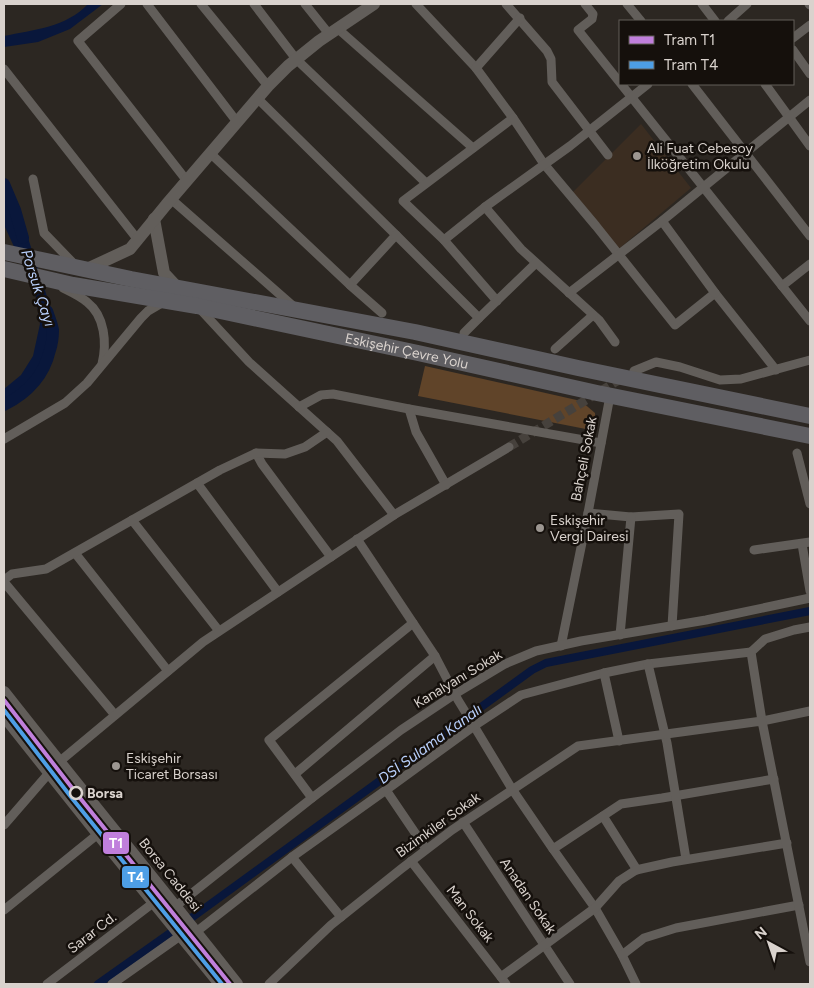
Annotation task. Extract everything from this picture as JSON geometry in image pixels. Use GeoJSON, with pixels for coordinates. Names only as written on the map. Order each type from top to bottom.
{"type":"FeatureCollection","features":[{"type":"Feature","properties":{"kind":"highway","name":"Eskişehir Çevre Yolu"},"geometry":{"type":"LineString","coordinates":[[4,252],[415,332],[810,416]]}},
{"type":"Feature","properties":{"kind":"highway","name":"Eskişehir Çevre Yolu"},"geometry":{"type":"LineString","coordinates":[[5,269],[47,280],[197,306],[610,396],[810,436]]}},
{"type":"Feature","properties":{"kind":"main road"},"geometry":{"type":"LineString","coordinates":[[82,268],[130,249],[268,86],[296,59],[367,5]]}},
{"type":"Feature","properties":{"kind":"main road"},"geometry":{"type":"LineString","coordinates":[[154,219],[164,273],[177,287]]}},
{"type":"Feature","properties":{"kind":"main road","name":"Borsa Caddesi"},"geometry":{"type":"LineString","coordinates":[[4,692],[237,984]]}},
{"type":"Feature","properties":{"kind":"main road"},"geometry":{"type":"LineString","coordinates":[[4,716],[220,984]]}},
{"type":"Feature","properties":{"kind":"street"},"geometry":{"type":"LineString","coordinates":[[120,4],[78,41],[187,180]]}},
{"type":"Feature","properties":{"kind":"street"},"geometry":{"type":"LineString","coordinates":[[147,4],[237,122]]}},
{"type":"Feature","properties":{"kind":"street"},"geometry":{"type":"LineString","coordinates":[[201,4],[268,86]]}},
{"type":"Feature","properties":{"kind":"street"},"geometry":{"type":"LineString","coordinates":[[254,4],[296,59],[426,183]]}},
{"type":"Feature","properties":{"kind":"street"},"geometry":{"type":"LineString","coordinates":[[305,4],[333,31],[473,148]]}},
{"type":"Feature","properties":{"kind":"street"},"geometry":{"type":"LineString","coordinates":[[416,4],[476,68],[514,118],[544,164],[675,325],[716,293]]}},
{"type":"Feature","properties":{"kind":"street"},"geometry":{"type":"LineString","coordinates":[[506,4],[547,51],[551,59],[552,82],[608,155]]}},
{"type":"Feature","properties":{"kind":"street"},"geometry":{"type":"LineString","coordinates":[[585,4],[592,14],[592,19],[578,30],[619,82]]}},
{"type":"Feature","properties":{"kind":"street"},"geometry":{"type":"LineString","coordinates":[[627,4],[641,20]]}},
{"type":"Feature","properties":{"kind":"street"},"geometry":{"type":"LineString","coordinates":[[702,4],[714,20]]}},
{"type":"Feature","properties":{"kind":"street"},"geometry":{"type":"LineString","coordinates":[[729,20],[747,4]]}},
{"type":"Feature","properties":{"kind":"street"},"geometry":{"type":"LineString","coordinates":[[476,68],[520,18]]}},
{"type":"Feature","properties":{"kind":"street"},"geometry":{"type":"LineString","coordinates":[[794,37],[810,24]]}},
{"type":"Feature","properties":{"kind":"street"},"geometry":{"type":"LineString","coordinates":[[794,51],[810,74]]}},
{"type":"Feature","properties":{"kind":"street"},"geometry":{"type":"LineString","coordinates":[[4,70],[138,240]]}},
{"type":"Feature","properties":{"kind":"street"},"geometry":{"type":"LineString","coordinates":[[622,85],[810,322]]}},
{"type":"Feature","properties":{"kind":"street"},"geometry":{"type":"LineString","coordinates":[[444,240],[647,85]]}},
{"type":"Feature","properties":{"kind":"street"},"geometry":{"type":"LineString","coordinates":[[693,85],[810,236]]}},
{"type":"Feature","properties":{"kind":"street"},"geometry":{"type":"LineString","coordinates":[[765,85],[810,146]]}},
{"type":"Feature","properties":{"kind":"street"},"geometry":{"type":"LineString","coordinates":[[257,98],[479,318]]}},
{"type":"Feature","properties":{"kind":"street"},"geometry":{"type":"LineString","coordinates":[[570,293],[662,222],[810,100]]}},
{"type":"Feature","properties":{"kind":"street"},"geometry":{"type":"LineString","coordinates":[[497,301],[444,240],[403,201],[514,118]]}},
{"type":"Feature","properties":{"kind":"street"},"geometry":{"type":"LineString","coordinates":[[210,153],[382,313]]}},
{"type":"Feature","properties":{"kind":"street"},"geometry":{"type":"LineString","coordinates":[[33,179],[44,233],[82,268]]}},
{"type":"Feature","properties":{"kind":"street"},"geometry":{"type":"LineString","coordinates":[[171,199],[297,310]]}},
{"type":"Feature","properties":{"kind":"street"},"geometry":{"type":"LineString","coordinates":[[485,207],[521,249],[599,320],[615,342]]}},
{"type":"Feature","properties":{"kind":"street"},"geometry":{"type":"LineString","coordinates":[[662,222],[776,370]]}},
{"type":"Feature","properties":{"kind":"street"},"geometry":{"type":"LineString","coordinates":[[350,285],[396,235]]}},
{"type":"Feature","properties":{"kind":"street"},"geometry":{"type":"LineString","coordinates":[[464,333],[536,263]]}},
{"type":"Feature","properties":{"kind":"street"},"geometry":{"type":"LineString","coordinates":[[782,286],[810,264]]}},
{"type":"Feature","properties":{"kind":"street"},"geometry":{"type":"LineString","coordinates":[[47,280],[88,303],[96,314],[104,334],[105,352],[102,367]]}},
{"type":"Feature","properties":{"kind":"street"},"geometry":{"type":"LineString","coordinates":[[4,439],[66,403],[102,367],[141,318],[148,311],[165,301]]}},
{"type":"Feature","properties":{"kind":"street"},"geometry":{"type":"LineString","coordinates":[[197,306],[249,362],[337,441],[394,515]]}},
{"type":"Feature","properties":{"kind":"street"},"geometry":{"type":"LineString","coordinates":[[555,349],[593,315]]}},
{"type":"Feature","properties":{"kind":"street"},"geometry":{"type":"LineString","coordinates":[[634,371],[656,362],[720,380],[741,379],[810,360]]}},
{"type":"Feature","properties":{"kind":"street"},"geometry":{"type":"LineString","coordinates":[[299,407],[321,395],[333,394],[601,443]]}},
{"type":"Feature","properties":{"kind":"street","name":"Bahçeli Sokak"},"geometry":{"type":"LineString","coordinates":[[560,646],[610,396]]}},
{"type":"Feature","properties":{"kind":"street"},"geometry":{"type":"LineString","coordinates":[[409,409],[416,432],[446,485]]}},
{"type":"Feature","properties":{"kind":"street"},"geometry":{"type":"LineString","coordinates":[[115,715],[4,581],[12,574],[46,569],[196,483],[256,453],[285,454],[305,447],[327,432]]}},
{"type":"Feature","properties":{"kind":"street"},"geometry":{"type":"LineString","coordinates":[[59,762],[203,642],[394,515],[509,447]]}},
{"type":"Feature","properties":{"kind":"street"},"geometry":{"type":"LineString","coordinates":[[256,453],[262,464],[331,557]]}},
{"type":"Feature","properties":{"kind":"street"},"geometry":{"type":"LineString","coordinates":[[797,453],[810,504]]}},
{"type":"Feature","properties":{"kind":"street"},"geometry":{"type":"LineString","coordinates":[[196,483],[278,592]]}},
{"type":"Feature","properties":{"kind":"street"},"geometry":{"type":"LineString","coordinates":[[588,513],[630,517],[679,514],[672,626]]}},
{"type":"Feature","properties":{"kind":"street"},"geometry":{"type":"LineString","coordinates":[[620,634],[630,517]]}},
{"type":"Feature","properties":{"kind":"street"},"geometry":{"type":"LineString","coordinates":[[132,520],[219,631]]}},
{"type":"Feature","properties":{"kind":"street"},"geometry":{"type":"LineString","coordinates":[[357,539],[435,656],[472,723],[512,789],[595,908],[636,984]]}},
{"type":"Feature","properties":{"kind":"street"},"geometry":{"type":"LineString","coordinates":[[754,550],[806,543],[810,591]]}},
{"type":"Feature","properties":{"kind":"street"},"geometry":{"type":"LineString","coordinates":[[75,552],[168,671]]}},
{"type":"Feature","properties":{"kind":"street","name":"Kanalyanı Sokak"},"geometry":{"type":"LineString","coordinates":[[178,908],[312,798],[401,730],[457,697],[505,664],[536,651],[620,634],[706,620],[810,598]]}},
{"type":"Feature","properties":{"kind":"street"},"geometry":{"type":"LineString","coordinates":[[312,798],[269,740],[412,623]]}},
{"type":"Feature","properties":{"kind":"street"},"geometry":{"type":"LineString","coordinates":[[193,928],[386,790],[472,723],[521,695],[604,673],[648,664],[751,652],[765,638],[810,627]]}},
{"type":"Feature","properties":{"kind":"street"},"geometry":{"type":"LineString","coordinates":[[751,652],[762,721],[810,962]]}},
{"type":"Feature","properties":{"kind":"street"},"geometry":{"type":"LineString","coordinates":[[295,774],[435,656]]}},
{"type":"Feature","properties":{"kind":"street"},"geometry":{"type":"LineString","coordinates":[[648,664],[665,735],[686,860]]}},
{"type":"Feature","properties":{"kind":"street"},"geometry":{"type":"LineString","coordinates":[[604,673],[619,741]]}},
{"type":"Feature","properties":{"kind":"street","name":"Bizimkiler Sokak"},"geometry":{"type":"LineString","coordinates":[[269,984],[331,925],[411,861],[463,822],[578,746],[762,721],[810,711]]}},
{"type":"Feature","properties":{"kind":"street"},"geometry":{"type":"LineString","coordinates":[[4,824],[49,773]]}},
{"type":"Feature","properties":{"kind":"street"},"geometry":{"type":"LineString","coordinates":[[553,849],[621,804],[774,779]]}},
{"type":"Feature","properties":{"kind":"street"},"geometry":{"type":"LineString","coordinates":[[386,790],[426,850]]}},
{"type":"Feature","properties":{"kind":"street"},"geometry":{"type":"LineString","coordinates":[[603,816],[638,870]]}},
{"type":"Feature","properties":{"kind":"street","name":"Anadan Sokak"},"geometry":{"type":"LineString","coordinates":[[463,822],[570,984]]}},
{"type":"Feature","properties":{"kind":"street"},"geometry":{"type":"LineString","coordinates":[[4,910],[98,834]]}},
{"type":"Feature","properties":{"kind":"street"},"geometry":{"type":"LineString","coordinates":[[503,980],[544,945],[595,908],[619,881],[638,870],[786,843]]}},
{"type":"Feature","properties":{"kind":"street"},"geometry":{"type":"LineString","coordinates":[[292,857],[341,917]]}},
{"type":"Feature","properties":{"kind":"street","name":"Man Sokak"},"geometry":{"type":"LineString","coordinates":[[411,861],[503,980]]}},
{"type":"Feature","properties":{"kind":"street","name":"Sarar Cd."},"geometry":{"type":"LineString","coordinates":[[47,984],[153,903]]}},
{"type":"Feature","properties":{"kind":"street"},"geometry":{"type":"LineString","coordinates":[[622,955],[644,938],[676,928],[799,905]]}},
{"type":"Feature","properties":{"kind":"street"},"geometry":{"type":"LineString","coordinates":[[112,984],[179,934]]}},
{"type":"Feature","properties":{"kind":"shaded area","name":"Ali Fuat Cebesoy İlköğretim Okulu"},"geometry":{"type":"Polygon","coordinates":[[[641,124],[691,188],[617,249],[570,195],[641,124]]]}},
{"type":"Feature","properties":{"kind":"shaded area"},"geometry":{"type":"Polygon","coordinates":[[[425,366],[581,401],[595,413],[596,431],[418,396],[425,366]]]}},
{"type":"Feature","properties":{"kind":"water"},"geometry":{"type":"Polygon","coordinates":[[[88,4],[103,4],[70,29],[38,42],[4,47],[4,36],[60,23],[80,12],[88,4]]]}},
{"type":"Feature","properties":{"kind":"water"},"geometry":{"type":"Polygon","coordinates":[[[4,181],[7,186],[12,210],[28,238],[53,315],[51,341],[39,372],[28,388],[4,402],[4,389],[21,375],[33,356],[40,324],[35,292],[4,225],[4,181]]]}},
{"type":"Feature","properties":{"kind":"waterway","name":"Porsuk Çayı"},"geometry":{"type":"LineString","coordinates":[[4,184],[15,210],[23,238]]}},
{"type":"Feature","properties":{"kind":"waterway","name":"Porsuk Çayı"},"geometry":{"type":"LineString","coordinates":[[4,405],[28,389],[44,368],[53,335],[53,328],[47,311]]}},
{"type":"Feature","properties":{"kind":"waterway","name":"DSİ Sulama Kanalı"},"geometry":{"type":"LineString","coordinates":[[98,984],[532,670],[546,663],[810,611]]}},
{"type":"Feature","properties":{"kind":"tunnel"},"geometry":{"type":"LineString","coordinates":[[509,447],[622,378]]}},
{"type":"Feature","properties":{"kind":"tram line","name":"T1"},"geometry":{"type":"LineString","coordinates":[[4,700],[76,793],[230,984]]}},
{"type":"Feature","properties":{"kind":"tram line","name":"T4"},"geometry":{"type":"LineString","coordinates":[[4,710],[71,797],[222,984]]}},
{"type":"Feature","properties":{"kind":"place","name":"Ali Fuat Cebesoy İlköğretim Okulu"},"geometry":{"type":"Point","coordinates":[637,156]}},
{"type":"Feature","properties":{"kind":"place","name":"Eskişehir Vergi Dairesi"},"geometry":{"type":"Point","coordinates":[540,528]}},
{"type":"Feature","properties":{"kind":"place","name":"Eskişehir Ticaret Borsası"},"geometry":{"type":"Point","coordinates":[116,766]}},
{"type":"Feature","properties":{"kind":"place","name":"Borsa"},"geometry":{"type":"Point","coordinates":[76,793]}}]}
